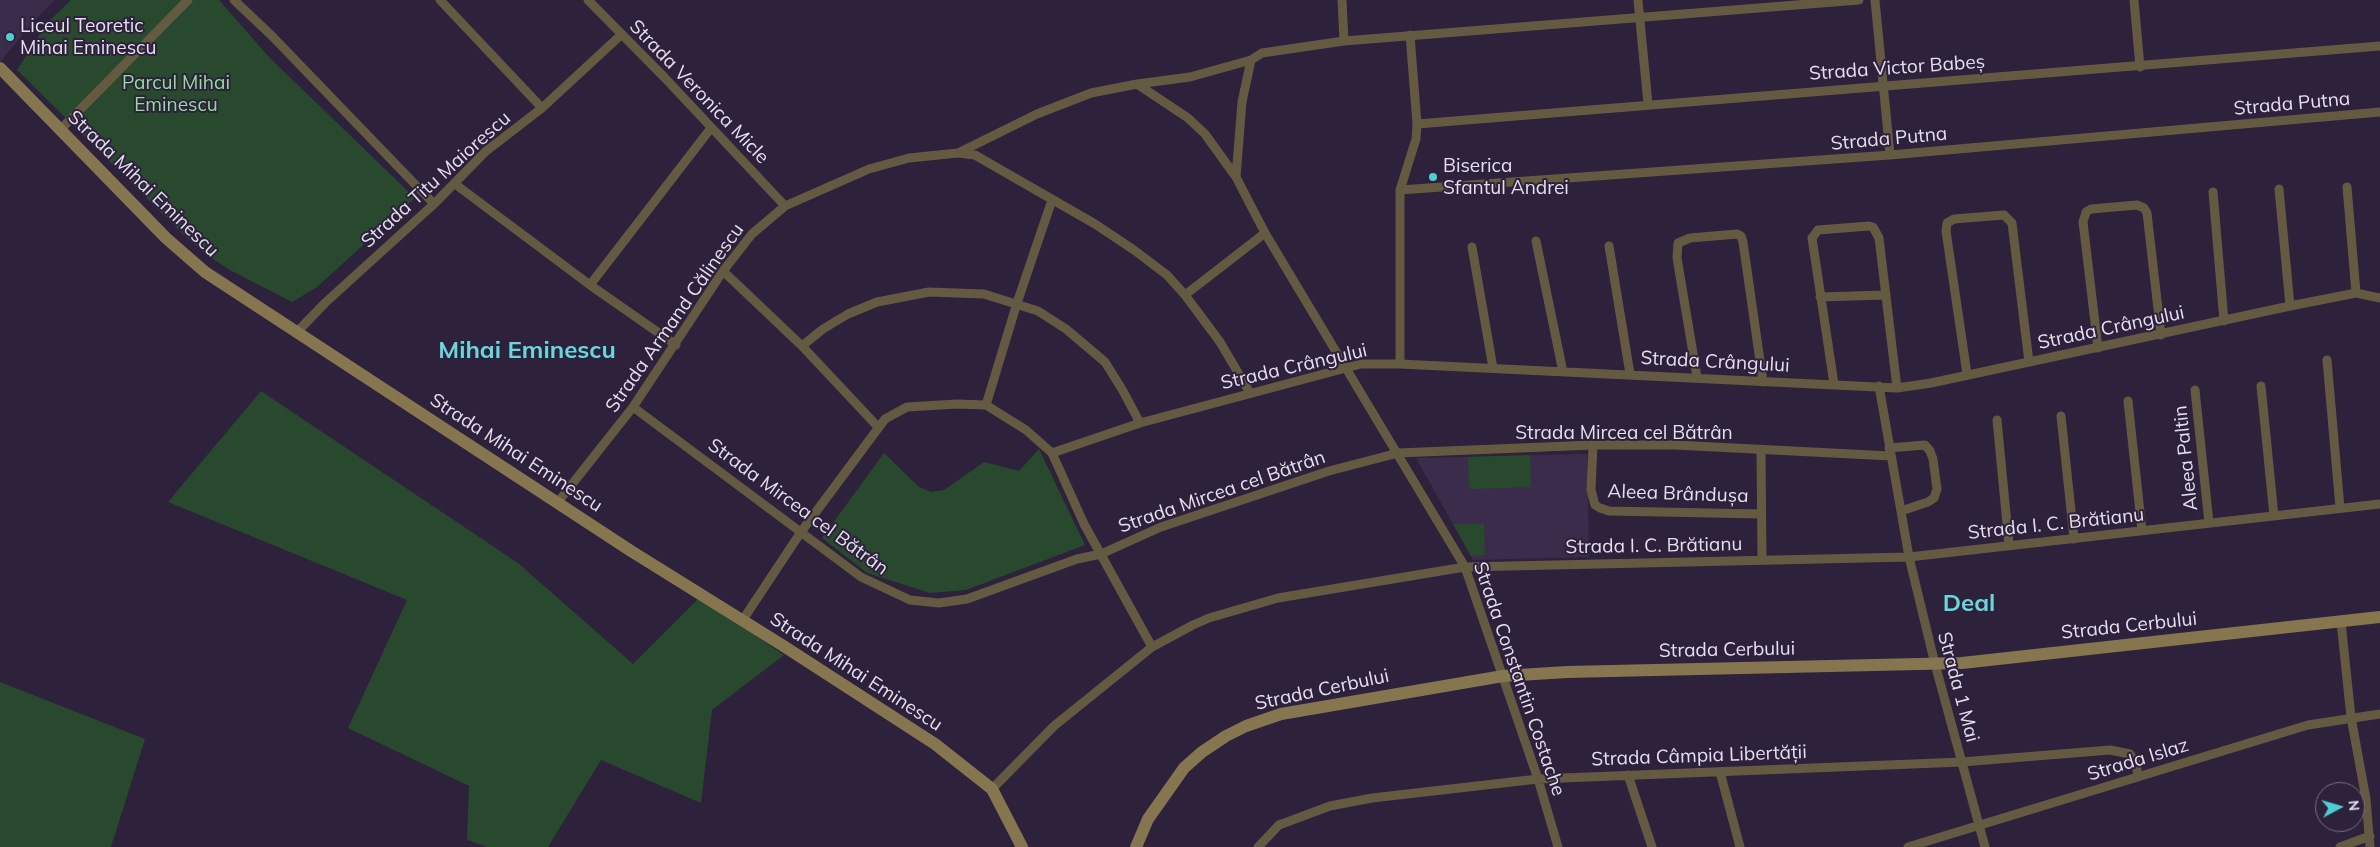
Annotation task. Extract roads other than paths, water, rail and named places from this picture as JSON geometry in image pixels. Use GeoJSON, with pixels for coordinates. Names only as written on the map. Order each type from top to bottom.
{"type":"FeatureCollection","features":[{"type":"Feature","properties":{"kind":"street"},"geometry":{"type":"LineString","coordinates":[[60,130],[188,0]]}},
{"type":"Feature","properties":{"kind":"street"},"geometry":{"type":"LineString","coordinates":[[234,0],[272,36],[434,204]]}},
{"type":"Feature","properties":{"kind":"street"},"geometry":{"type":"LineString","coordinates":[[440,0],[542,108]]}},
{"type":"Feature","properties":{"kind":"street","name":"Strada Veronica Micle"},"geometry":{"type":"LineString","coordinates":[[588,0],[786,206]]}},
{"type":"Feature","properties":{"kind":"street"},"geometry":{"type":"LineString","coordinates":[[1342,0],[1344,41]]}},
{"type":"Feature","properties":{"kind":"street"},"geometry":{"type":"LineString","coordinates":[[1638,0],[1648,104]]}},
{"type":"Feature","properties":{"kind":"street"},"geometry":{"type":"LineString","coordinates":[[958,153],[1037,114],[1091,93],[1137,84],[1190,77],[1251,60],[1262,53],[1344,41],[1410,35],[1859,0]]}},
{"type":"Feature","properties":{"kind":"street"},"geometry":{"type":"LineString","coordinates":[[1875,0],[1890,155]]}},
{"type":"Feature","properties":{"kind":"street"},"geometry":{"type":"LineString","coordinates":[[2134,0],[2140,67]]}},
{"type":"Feature","properties":{"kind":"street","name":"Strada Titu Maiorescu"},"geometry":{"type":"LineString","coordinates":[[298,332],[325,304],[434,204],[502,138],[542,108],[622,34]]}},
{"type":"Feature","properties":{"kind":"street"},"geometry":{"type":"LineString","coordinates":[[1400,364],[1400,190],[1416,139],[1417,124],[1410,35]]}},
{"type":"Feature","properties":{"kind":"street","name":"Strada Victor Babeș"},"geometry":{"type":"LineString","coordinates":[[1417,124],[1884,84],[2140,67],[2380,46]]}},
{"type":"Feature","properties":{"kind":"street"},"geometry":{"type":"LineString","coordinates":[[1236,177],[1242,102],[1251,60]]}},
{"type":"Feature","properties":{"kind":"street","name":"Strada Mihai Eminescu"},"geometry":{"type":"LineString","coordinates":[[0,68],[166,238],[205,272],[631,551],[935,744],[992,789],[1022,847]]}},
{"type":"Feature","properties":{"kind":"street","name":"Strada Constantin Costache"},"geometry":{"type":"LineString","coordinates":[[1137,84],[1170,105],[1204,134],[1236,177],[1265,233],[1348,368],[1465,567],[1538,779],[1558,847]]}},
{"type":"Feature","properties":{"kind":"street","name":"Strada Putna"},"geometry":{"type":"LineString","coordinates":[[1400,190],[1890,155],[2380,112]]}},
{"type":"Feature","properties":{"kind":"street"},"geometry":{"type":"LineString","coordinates":[[590,285],[711,128]]}},
{"type":"Feature","properties":{"kind":"street","name":"Strada Armand Călinescu"},"geometry":{"type":"LineString","coordinates":[[558,502],[634,407],[676,346],[723,271],[752,234],[786,206],[869,169],[909,158],[958,153],[975,155],[1095,224],[1134,250],[1167,275],[1185,295],[1220,342],[1250,393]]}},
{"type":"Feature","properties":{"kind":"street"},"geometry":{"type":"LineString","coordinates":[[454,184],[676,346]]}},
{"type":"Feature","properties":{"kind":"street"},"geometry":{"type":"LineString","coordinates":[[2347,187],[2356,294]]}},
{"type":"Feature","properties":{"kind":"street"},"geometry":{"type":"LineString","coordinates":[[2280,189],[2290,306]]}},
{"type":"Feature","properties":{"kind":"street"},"geometry":{"type":"LineString","coordinates":[[2213,192],[2224,321]]}},
{"type":"Feature","properties":{"kind":"street"},"geometry":{"type":"LineString","coordinates":[[986,405],[1017,303],[1052,200]]}},
{"type":"Feature","properties":{"kind":"street"},"geometry":{"type":"LineString","coordinates":[[2098,348],[2082,222],[2086,212],[2091,209],[2138,205],[2144,208],[2147,213],[2161,334]]}},
{"type":"Feature","properties":{"kind":"street"},"geometry":{"type":"LineString","coordinates":[[1966,374],[1946,231],[1948,223],[1954,219],[2004,216],[2012,223],[2029,362]]}},
{"type":"Feature","properties":{"kind":"street"},"geometry":{"type":"LineString","coordinates":[[1834,384],[1813,246],[1814,234],[1823,229],[1869,226],[1873,227],[1879,238],[1897,388]]}},
{"type":"Feature","properties":{"kind":"street"},"geometry":{"type":"LineString","coordinates":[[1185,295],[1265,233]]}},
{"type":"Feature","properties":{"kind":"street"},"geometry":{"type":"LineString","coordinates":[[1697,377],[1677,258],[1678,243],[1690,238],[1737,234],[1741,236],[1743,242],[1763,382]]}},
{"type":"Feature","properties":{"kind":"street"},"geometry":{"type":"LineString","coordinates":[[1536,241],[1563,372]]}},
{"type":"Feature","properties":{"kind":"street"},"geometry":{"type":"LineString","coordinates":[[1608,246],[1630,374]]}},
{"type":"Feature","properties":{"kind":"street"},"geometry":{"type":"LineString","coordinates":[[1472,247],[1494,368]]}},
{"type":"Feature","properties":{"kind":"street"},"geometry":{"type":"LineString","coordinates":[[723,271],[802,346],[878,427]]}},
{"type":"Feature","properties":{"kind":"street"},"geometry":{"type":"LineString","coordinates":[[802,346],[823,329],[848,314],[877,302],[899,296],[928,292],[984,294],[1038,311],[1066,329],[1104,362],[1123,391],[1140,423]]}},
{"type":"Feature","properties":{"kind":"street","name":"Strada Crângului"},"geometry":{"type":"LineString","coordinates":[[1052,453],[1140,423],[1250,393],[1372,363],[1897,388],[2098,348],[2290,306],[2356,294],[2380,298]]}},
{"type":"Feature","properties":{"kind":"street"},"geometry":{"type":"LineString","coordinates":[[1820,297],[1885,295]]}},
{"type":"Feature","properties":{"kind":"street"},"geometry":{"type":"LineString","coordinates":[[2327,360],[2340,508]]}},
{"type":"Feature","properties":{"kind":"street","name":"Strada 1 Mai"},"geometry":{"type":"LineString","coordinates":[[1879,386],[1909,557],[1935,664],[1980,826],[1984,847]]}},
{"type":"Feature","properties":{"kind":"street"},"geometry":{"type":"LineString","coordinates":[[2262,386],[2274,516]]}},
{"type":"Feature","properties":{"kind":"street","name":"Aleea Paltin"},"geometry":{"type":"LineString","coordinates":[[2195,390],[2209,523]]}},
{"type":"Feature","properties":{"kind":"street"},"geometry":{"type":"LineString","coordinates":[[2128,401],[2142,531]]}},
{"type":"Feature","properties":{"kind":"street"},"geometry":{"type":"LineString","coordinates":[[742,621],[801,532],[878,427],[895,412],[907,408],[957,404],[986,405],[1026,430],[1052,453],[1084,524],[1152,647]]}},
{"type":"Feature","properties":{"kind":"street","name":"Strada Mircea cel Bătrân"},"geometry":{"type":"LineString","coordinates":[[634,407],[861,576],[884,590],[910,600],[939,603],[967,599],[1077,559],[1101,554],[1161,527],[1329,472],[1398,453],[1593,445],[1675,445],[1761,450],[1890,452],[1925,445],[1933,459],[1937,489],[1934,498],[1928,502],[1901,511]]}},
{"type":"Feature","properties":{"kind":"street"},"geometry":{"type":"LineString","coordinates":[[2061,416],[2074,539]]}},
{"type":"Feature","properties":{"kind":"street"},"geometry":{"type":"LineString","coordinates":[[1997,420],[2009,545]]}},
{"type":"Feature","properties":{"kind":"street","name":"Aleea Brândușa"},"geometry":{"type":"LineString","coordinates":[[1593,445],[1591,490],[1595,505],[1609,512],[1761,514]]}},
{"type":"Feature","properties":{"kind":"street","name":"Aleea Brândușa"},"geometry":{"type":"LineString","coordinates":[[1761,450],[1762,560]]}},
{"type":"Feature","properties":{"kind":"street","name":"Strada I. C. Brătianu"},"geometry":{"type":"LineString","coordinates":[[992,789],[1054,726],[1152,647],[1193,625],[1260,603],[1315,591],[1465,567],[1909,557],[2380,504]]}},
{"type":"Feature","properties":{"kind":"street","name":"Strada Cerbului"},"geometry":{"type":"LineString","coordinates":[[1136,847],[1148,819],[1184,768],[1202,752],[1246,726],[1281,714],[1503,676],[1605,671],[1935,664],[2380,617]]}},
{"type":"Feature","properties":{"kind":"street"},"geometry":{"type":"LineString","coordinates":[[2340,622],[2351,717],[2366,799],[2370,847]]}},
{"type":"Feature","properties":{"kind":"street","name":"Strada Islaz"},"geometry":{"type":"LineString","coordinates":[[1908,847],[2308,725],[2380,714]]}},
{"type":"Feature","properties":{"kind":"street","name":"Strada Câmpia Libertății"},"geometry":{"type":"LineString","coordinates":[[1258,847],[1279,825],[1330,806],[1372,798],[1538,779],[1962,762],[2110,750],[2130,754],[2136,763],[2138,776]]}},
{"type":"Feature","properties":{"kind":"street"},"geometry":{"type":"LineString","coordinates":[[1720,772],[1740,847]]}},
{"type":"Feature","properties":{"kind":"street"},"geometry":{"type":"LineString","coordinates":[[1628,775],[1652,847]]}},
{"type":"Feature","properties":{"kind":"street"},"geometry":{"type":"LineString","coordinates":[[2340,847],[2370,836]]}},
{"type":"Feature","properties":{"kind":"place","name":"Liceul Teoretic Mihai Eminescu"},"geometry":{"type":"Point","coordinates":[10,37]}},
{"type":"Feature","properties":{"kind":"place","name":"Biserica Sfantul Andrei"},"geometry":{"type":"Point","coordinates":[1433,177]}},
{"type":"Feature","properties":{"kind":"district","name":"Mihai Eminescu"},"geometry":{"type":"Point","coordinates":[527,351]}},
{"type":"Feature","properties":{"kind":"district","name":"Deal"},"geometry":{"type":"Point","coordinates":[1969,604]}},
{"type":"Feature","properties":{"kind":"park label","name":"Parcul Mihai Eminescu"},"geometry":{"type":"Point","coordinates":[176,94]}}]}
